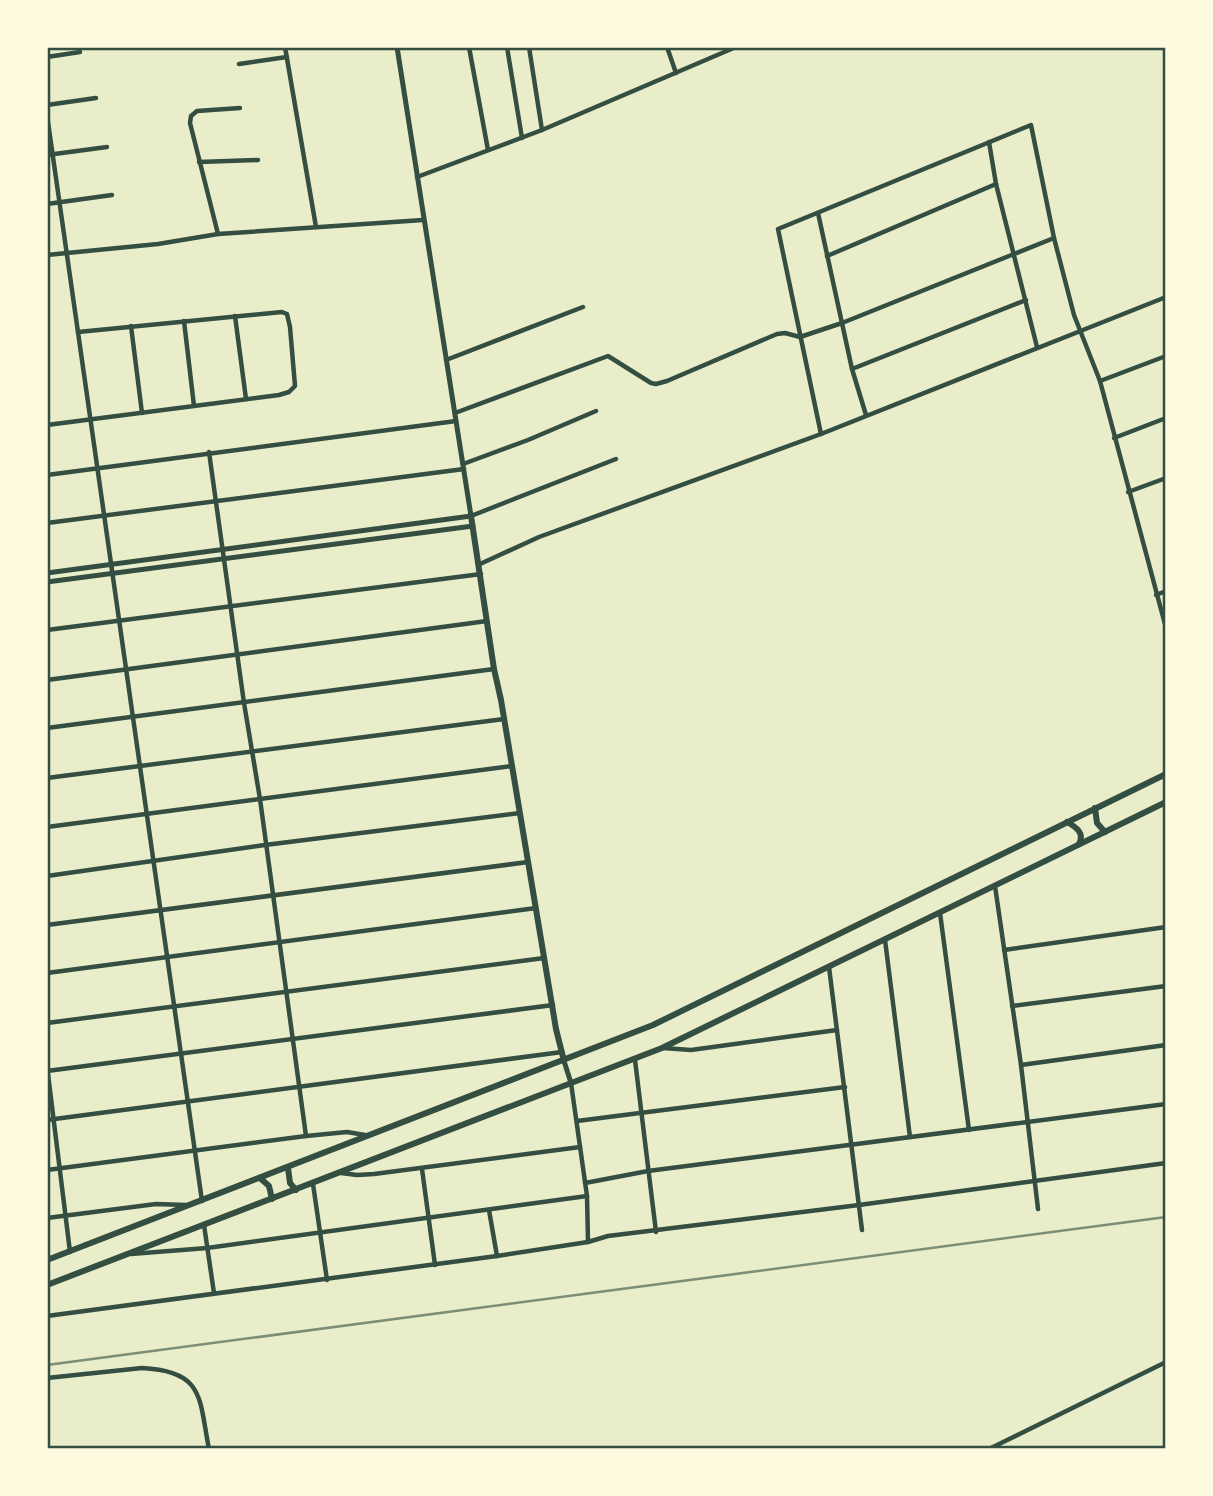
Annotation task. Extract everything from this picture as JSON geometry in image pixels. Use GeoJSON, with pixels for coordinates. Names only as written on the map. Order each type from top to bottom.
{"type":"FeatureCollection","features":[{"type":"Feature","properties":{"kind":"main road"},"geometry":{"type":"LineString","coordinates":[[471,516],[494,669],[564,1061]]}},
{"type":"Feature","properties":{"kind":"main road"},"geometry":{"type":"LineString","coordinates":[[47,1260],[564,1061],[665,1019],[1166,774]]}},
{"type":"Feature","properties":{"kind":"main road"},"geometry":{"type":"LineString","coordinates":[[47,1285],[635,1060],[1166,802]]}},
{"type":"Feature","properties":{"kind":"main road"},"geometry":{"type":"LineString","coordinates":[[1095,808],[1097,823],[1105,832]]}},
{"type":"Feature","properties":{"kind":"main road"},"geometry":{"type":"LineString","coordinates":[[1067,822],[1080,832],[1077,846]]}},
{"type":"Feature","properties":{"kind":"main road"},"geometry":{"type":"LineString","coordinates":[[288,1168],[290,1182],[296,1190]]}},
{"type":"Feature","properties":{"kind":"main road"},"geometry":{"type":"LineString","coordinates":[[260,1178],[269,1186],[272,1199]]}},
{"type":"Feature","properties":{"kind":"street"},"geometry":{"type":"LineString","coordinates":[[285,47],[316,227]]}},
{"type":"Feature","properties":{"kind":"street"},"geometry":{"type":"LineString","coordinates":[[397,47],[471,516]]}},
{"type":"Feature","properties":{"kind":"street"},"geometry":{"type":"LineString","coordinates":[[469,47],[488,150]]}},
{"type":"Feature","properties":{"kind":"street"},"geometry":{"type":"LineString","coordinates":[[507,47],[522,138]]}},
{"type":"Feature","properties":{"kind":"street"},"geometry":{"type":"LineString","coordinates":[[529,47],[542,130]]}},
{"type":"Feature","properties":{"kind":"street"},"geometry":{"type":"LineString","coordinates":[[667,47],[676,73]]}},
{"type":"Feature","properties":{"kind":"street"},"geometry":{"type":"LineString","coordinates":[[416,178],[542,130],[736,47]]}},
{"type":"Feature","properties":{"kind":"street"},"geometry":{"type":"LineString","coordinates":[[47,57],[80,51]]}},
{"type":"Feature","properties":{"kind":"street"},"geometry":{"type":"LineString","coordinates":[[239,64],[287,57]]}},
{"type":"Feature","properties":{"kind":"street"},"geometry":{"type":"LineString","coordinates":[[47,105],[96,98]]}},
{"type":"Feature","properties":{"kind":"street"},"geometry":{"type":"LineString","coordinates":[[218,234],[190,123],[191,116],[197,111],[240,108]]}},
{"type":"Feature","properties":{"kind":"street"},"geometry":{"type":"LineString","coordinates":[[47,115],[50,154],[91,419],[202,1201]]}},
{"type":"Feature","properties":{"kind":"street"},"geometry":{"type":"LineString","coordinates":[[821,434],[778,234],[780,227],[1031,125],[1054,238],[1080,330],[1100,381],[1166,628]]}},
{"type":"Feature","properties":{"kind":"street"},"geometry":{"type":"LineString","coordinates":[[989,142],[996,184],[1037,347]]}},
{"type":"Feature","properties":{"kind":"street"},"geometry":{"type":"LineString","coordinates":[[50,154],[107,147]]}},
{"type":"Feature","properties":{"kind":"street"},"geometry":{"type":"LineString","coordinates":[[200,162],[258,160]]}},
{"type":"Feature","properties":{"kind":"street"},"geometry":{"type":"LineString","coordinates":[[827,256],[996,184]]}},
{"type":"Feature","properties":{"kind":"street"},"geometry":{"type":"LineString","coordinates":[[47,204],[112,195]]}},
{"type":"Feature","properties":{"kind":"street"},"geometry":{"type":"LineString","coordinates":[[818,213],[852,369],[866,415]]}},
{"type":"Feature","properties":{"kind":"street"},"geometry":{"type":"LineString","coordinates":[[47,255],[158,244],[218,234],[423,220]]}},
{"type":"Feature","properties":{"kind":"street"},"geometry":{"type":"LineString","coordinates":[[455,413],[608,356],[656,384],[777,334],[800,337],[842,323],[1054,238]]}},
{"type":"Feature","properties":{"kind":"street"},"geometry":{"type":"LineString","coordinates":[[480,564],[539,537],[821,434],[1166,296]]}},
{"type":"Feature","properties":{"kind":"street"},"geometry":{"type":"LineString","coordinates":[[852,369],[1026,300]]}},
{"type":"Feature","properties":{"kind":"street"},"geometry":{"type":"LineString","coordinates":[[446,360],[583,307]]}},
{"type":"Feature","properties":{"kind":"street"},"geometry":{"type":"LineString","coordinates":[[47,425],[279,395],[293,390],[295,382],[290,327],[287,314],[282,312],[78,332]]}},
{"type":"Feature","properties":{"kind":"street"},"geometry":{"type":"LineString","coordinates":[[235,316],[246,399]]}},
{"type":"Feature","properties":{"kind":"street"},"geometry":{"type":"LineString","coordinates":[[184,321],[194,406]]}},
{"type":"Feature","properties":{"kind":"street"},"geometry":{"type":"LineString","coordinates":[[131,326],[142,413]]}},
{"type":"Feature","properties":{"kind":"street"},"geometry":{"type":"LineString","coordinates":[[1100,381],[1166,356]]}},
{"type":"Feature","properties":{"kind":"street"},"geometry":{"type":"LineString","coordinates":[[47,523],[217,503],[463,466],[596,411]]}},
{"type":"Feature","properties":{"kind":"street"},"geometry":{"type":"LineString","coordinates":[[1114,438],[1166,418]]}},
{"type":"Feature","properties":{"kind":"street"},"geometry":{"type":"LineString","coordinates":[[47,475],[456,421]]}},
{"type":"Feature","properties":{"kind":"street"},"geometry":{"type":"LineString","coordinates":[[209,452],[233,606],[244,703],[260,799],[306,1136]]}},
{"type":"Feature","properties":{"kind":"street"},"geometry":{"type":"LineString","coordinates":[[47,573],[471,516],[617,459]]}},
{"type":"Feature","properties":{"kind":"street"},"geometry":{"type":"LineString","coordinates":[[1128,492],[1166,478]]}},
{"type":"Feature","properties":{"kind":"street"},"geometry":{"type":"LineString","coordinates":[[47,582],[473,526]]}},
{"type":"Feature","properties":{"kind":"street"},"geometry":{"type":"LineString","coordinates":[[47,630],[481,574]]}},
{"type":"Feature","properties":{"kind":"street"},"geometry":{"type":"LineString","coordinates":[[1156,595],[1166,591]]}},
{"type":"Feature","properties":{"kind":"street"},"geometry":{"type":"LineString","coordinates":[[47,680],[488,621]]}},
{"type":"Feature","properties":{"kind":"street"},"geometry":{"type":"LineString","coordinates":[[47,728],[494,669]]}},
{"type":"Feature","properties":{"kind":"street"},"geometry":{"type":"LineString","coordinates":[[47,778],[505,719]]}},
{"type":"Feature","properties":{"kind":"street"},"geometry":{"type":"LineString","coordinates":[[47,827],[512,766]]}},
{"type":"Feature","properties":{"kind":"street"},"geometry":{"type":"LineString","coordinates":[[47,876],[520,813]]}},
{"type":"Feature","properties":{"kind":"street"},"geometry":{"type":"LineString","coordinates":[[47,925],[529,862]]}},
{"type":"Feature","properties":{"kind":"street"},"geometry":{"type":"LineString","coordinates":[[995,886],[1021,1065],[1038,1209]]}},
{"type":"Feature","properties":{"kind":"street"},"geometry":{"type":"LineString","coordinates":[[47,973],[537,908]]}},
{"type":"Feature","properties":{"kind":"street"},"geometry":{"type":"LineString","coordinates":[[940,913],[970,1130]]}},
{"type":"Feature","properties":{"kind":"street"},"geometry":{"type":"LineString","coordinates":[[1004,950],[1166,927]]}},
{"type":"Feature","properties":{"kind":"street"},"geometry":{"type":"LineString","coordinates":[[885,940],[910,1137]]}},
{"type":"Feature","properties":{"kind":"street"},"geometry":{"type":"LineString","coordinates":[[47,1023],[544,958]]}},
{"type":"Feature","properties":{"kind":"street"},"geometry":{"type":"LineString","coordinates":[[829,967],[862,1230]]}},
{"type":"Feature","properties":{"kind":"street"},"geometry":{"type":"LineString","coordinates":[[1012,1006],[1166,986]]}},
{"type":"Feature","properties":{"kind":"street"},"geometry":{"type":"LineString","coordinates":[[70,1252],[50,1120],[48,1070],[293,1041],[552,1005]]}},
{"type":"Feature","properties":{"kind":"street"},"geometry":{"type":"LineString","coordinates":[[662,1048],[691,1050],[837,1030]]}},
{"type":"Feature","properties":{"kind":"street"},"geometry":{"type":"LineString","coordinates":[[1021,1065],[1166,1045]]}},
{"type":"Feature","properties":{"kind":"street"},"geometry":{"type":"LineString","coordinates":[[50,1120],[562,1052]]}},
{"type":"Feature","properties":{"kind":"street"},"geometry":{"type":"LineString","coordinates":[[635,1060],[656,1231]]}},
{"type":"Feature","properties":{"kind":"street"},"geometry":{"type":"LineString","coordinates":[[564,1061],[571,1083],[587,1196],[588,1242]]}},
{"type":"Feature","properties":{"kind":"street"},"geometry":{"type":"LineString","coordinates":[[576,1121],[845,1087]]}},
{"type":"Feature","properties":{"kind":"street"},"geometry":{"type":"LineString","coordinates":[[585,1183],[648,1171],[1166,1104]]}},
{"type":"Feature","properties":{"kind":"street"},"geometry":{"type":"LineString","coordinates":[[47,1170],[306,1136],[347,1132],[368,1136]]}},
{"type":"Feature","properties":{"kind":"street"},"geometry":{"type":"LineString","coordinates":[[340,1173],[357,1175],[422,1169],[580,1147]]}},
{"type":"Feature","properties":{"kind":"street"},"geometry":{"type":"LineString","coordinates":[[47,1316],[435,1265],[588,1242],[608,1236],[1166,1163]]}},
{"type":"Feature","properties":{"kind":"street"},"geometry":{"type":"LineString","coordinates":[[422,1169],[435,1265]]}},
{"type":"Feature","properties":{"kind":"street"},"geometry":{"type":"LineString","coordinates":[[313,1184],[327,1280]]}},
{"type":"Feature","properties":{"kind":"street"},"geometry":{"type":"LineString","coordinates":[[130,1254],[207,1248],[587,1196]]}},
{"type":"Feature","properties":{"kind":"street"},"geometry":{"type":"LineString","coordinates":[[47,1218],[169,1203],[190,1206]]}},
{"type":"Feature","properties":{"kind":"street"},"geometry":{"type":"LineString","coordinates":[[489,1210],[497,1256]]}},
{"type":"Feature","properties":{"kind":"street"},"geometry":{"type":"LineString","coordinates":[[204,1225],[214,1293]]}},
{"type":"Feature","properties":{"kind":"street"},"geometry":{"type":"LineString","coordinates":[[989,1449],[1166,1362]]}},
{"type":"Feature","properties":{"kind":"street"},"geometry":{"type":"LineString","coordinates":[[47,1378],[121,1369],[156,1369],[184,1378],[197,1390],[204,1413],[209,1449]]}},
{"type":"Feature","properties":{"kind":"railway"},"geometry":{"type":"LineString","coordinates":[[47,1365],[1166,1217]]}}]}
